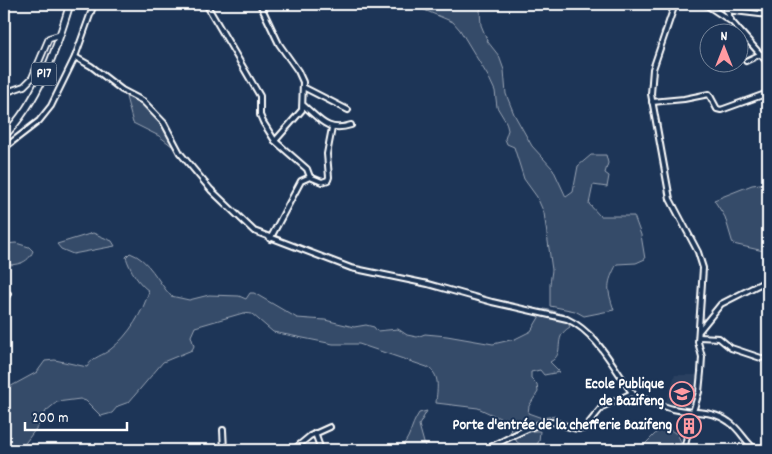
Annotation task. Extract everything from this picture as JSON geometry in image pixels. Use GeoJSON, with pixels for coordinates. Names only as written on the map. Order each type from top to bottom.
{"type":"FeatureCollection","features":[{"type":"Feature","properties":{"kind":"main road","name":"P17"},"geometry":{"type":"LineString","coordinates":[[4,136],[33,97],[70,4]]}},
{"type":"Feature","properties":{"kind":"street"},"geometry":{"type":"LineString","coordinates":[[4,148],[51,106],[75,57],[94,4]]}},
{"type":"Feature","properties":{"kind":"street"},"geometry":{"type":"LineString","coordinates":[[206,4],[260,96],[260,115],[275,141],[307,169],[310,177]]}},
{"type":"Feature","properties":{"kind":"street"},"geometry":{"type":"LineString","coordinates":[[260,4],[279,44],[302,77],[302,110],[275,141]]}},
{"type":"Feature","properties":{"kind":"street"},"geometry":{"type":"LineString","coordinates":[[675,4],[653,69],[651,87],[652,102],[670,198],[702,262],[704,277],[699,337],[701,372],[684,450]]}},
{"type":"Feature","properties":{"kind":"street"},"geometry":{"type":"LineString","coordinates":[[705,4],[732,22]]}},
{"type":"Feature","properties":{"kind":"street"},"geometry":{"type":"LineString","coordinates":[[724,4],[732,22]]}},
{"type":"Feature","properties":{"kind":"street"},"geometry":{"type":"LineString","coordinates":[[726,10],[768,15]]}},
{"type":"Feature","properties":{"kind":"street"},"geometry":{"type":"LineString","coordinates":[[4,93],[28,84],[49,38],[59,35]]}},
{"type":"Feature","properties":{"kind":"street"},"geometry":{"type":"LineString","coordinates":[[750,42],[768,63]]}},
{"type":"Feature","properties":{"kind":"street"},"geometry":{"type":"LineString","coordinates":[[750,59],[761,54]]}},
{"type":"Feature","properties":{"kind":"street"},"geometry":{"type":"LineString","coordinates":[[75,57],[91,66],[122,90],[143,101],[164,123],[180,153],[211,190],[254,231],[351,268],[428,284],[492,302],[567,319],[578,324],[599,346],[636,398]]}},
{"type":"Feature","properties":{"kind":"street"},"geometry":{"type":"LineString","coordinates":[[303,87],[348,110]]}},
{"type":"Feature","properties":{"kind":"street"},"geometry":{"type":"LineString","coordinates":[[652,102],[709,94],[717,109],[721,110],[768,93]]}},
{"type":"Feature","properties":{"kind":"street"},"geometry":{"type":"LineString","coordinates":[[303,105],[332,128],[339,129],[351,124]]}},
{"type":"Feature","properties":{"kind":"street"},"geometry":{"type":"LineString","coordinates":[[270,238],[301,181],[310,177],[326,182],[330,177],[327,154],[332,128]]}},
{"type":"Feature","properties":{"kind":"street"},"geometry":{"type":"LineString","coordinates":[[700,330],[721,304],[768,280]]}},
{"type":"Feature","properties":{"kind":"street"},"geometry":{"type":"LineString","coordinates":[[699,337],[719,338],[731,348],[761,358]]}},
{"type":"Feature","properties":{"kind":"street"},"geometry":{"type":"LineString","coordinates":[[485,450],[548,422],[560,423],[577,429],[585,428],[606,404],[632,393],[636,398],[649,399],[664,407],[692,414],[706,412],[726,420],[732,424],[748,445],[756,450]]}},
{"type":"Feature","properties":{"kind":"street"},"geometry":{"type":"LineString","coordinates":[[293,450],[315,433],[330,427]]}},
{"type":"Feature","properties":{"kind":"street"},"geometry":{"type":"LineString","coordinates":[[223,430],[224,450]]}},
{"type":"Feature","properties":{"kind":"street"},"geometry":{"type":"LineString","coordinates":[[315,433],[321,450]]}},
{"type":"Feature","properties":{"kind":"shaded area"},"geometry":{"type":"Polygon","coordinates":[[[410,4],[483,4],[480,11],[481,25],[488,42],[499,56],[504,70],[506,94],[514,114],[532,146],[553,169],[566,197],[573,192],[578,166],[591,155],[606,155],[608,163],[605,173],[609,176],[607,187],[593,185],[589,204],[600,216],[634,216],[641,235],[645,259],[636,263],[617,264],[609,282],[610,297],[614,310],[584,316],[575,311],[550,306],[552,270],[544,213],[537,197],[524,179],[514,147],[507,144],[505,139],[508,130],[506,122],[497,107],[495,91],[489,78],[460,30],[453,22],[410,4]]]}},
{"type":"Feature","properties":{"kind":"shaded area"},"geometry":{"type":"Polygon","coordinates":[[[126,97],[132,98],[146,108],[175,143],[172,146],[159,136],[133,123],[126,97]]]}},
{"type":"Feature","properties":{"kind":"shaded area"},"geometry":{"type":"Polygon","coordinates":[[[768,183],[768,252],[733,244],[725,217],[714,200],[752,185],[768,183]]]}},
{"type":"Feature","properties":{"kind":"shaded area"},"geometry":{"type":"Polygon","coordinates":[[[93,233],[112,241],[115,246],[73,254],[61,249],[57,244],[93,233]]]}},
{"type":"Feature","properties":{"kind":"shaded area"},"geometry":{"type":"Polygon","coordinates":[[[16,243],[29,247],[33,251],[31,255],[21,263],[4,265],[4,244],[16,243]]]}},
{"type":"Feature","properties":{"kind":"shaded area"},"geometry":{"type":"Polygon","coordinates":[[[130,253],[137,256],[148,266],[171,296],[189,300],[209,295],[239,296],[246,299],[250,293],[254,293],[297,318],[325,320],[354,327],[366,325],[374,327],[377,331],[398,329],[407,335],[417,337],[425,334],[447,336],[493,344],[515,339],[531,331],[544,309],[557,312],[563,316],[570,327],[561,336],[558,354],[550,362],[560,372],[544,375],[540,370],[531,372],[531,378],[537,384],[538,392],[529,406],[528,413],[542,418],[555,416],[552,422],[536,423],[510,436],[511,425],[478,408],[436,403],[436,378],[427,367],[359,344],[333,344],[273,332],[252,314],[243,313],[195,327],[191,336],[194,346],[192,350],[163,362],[129,402],[118,406],[112,413],[101,416],[86,401],[80,399],[57,402],[46,411],[41,422],[20,450],[4,450],[4,390],[37,372],[45,361],[55,360],[87,367],[95,358],[118,343],[135,323],[149,291],[138,280],[130,267],[126,257],[130,253]]]}},
{"type":"Feature","properties":{"kind":"shaded area","name":"Ecole Publique de Bazifeng"},"geometry":{"type":"Polygon","coordinates":[[[675,375],[699,375],[691,405],[685,409],[665,405],[675,375]]]}},
{"type":"Feature","properties":{"kind":"shaded area"},"geometry":{"type":"Polygon","coordinates":[[[427,411],[419,425],[426,450],[398,450],[406,441],[419,413],[427,411]]]}},
{"type":"Feature","properties":{"kind":"shaded area"},"geometry":{"type":"Polygon","coordinates":[[[661,428],[676,433],[680,439],[681,447],[676,450],[639,450],[661,428]]]}},
{"type":"Feature","properties":{"kind":"shaded area"},"geometry":{"type":"Polygon","coordinates":[[[529,431],[540,431],[539,441],[535,448],[538,450],[527,450],[516,441],[517,437],[529,431]]]}},
{"type":"Feature","properties":{"kind":"place","name":"Ecole Publique de Bazifeng"},"geometry":{"type":"Point","coordinates":[682,394]}},
{"type":"Feature","properties":{"kind":"place","name":"Porte d'entrée de la chefferie Bazifeng"},"geometry":{"type":"Point","coordinates":[689,426]}}]}
